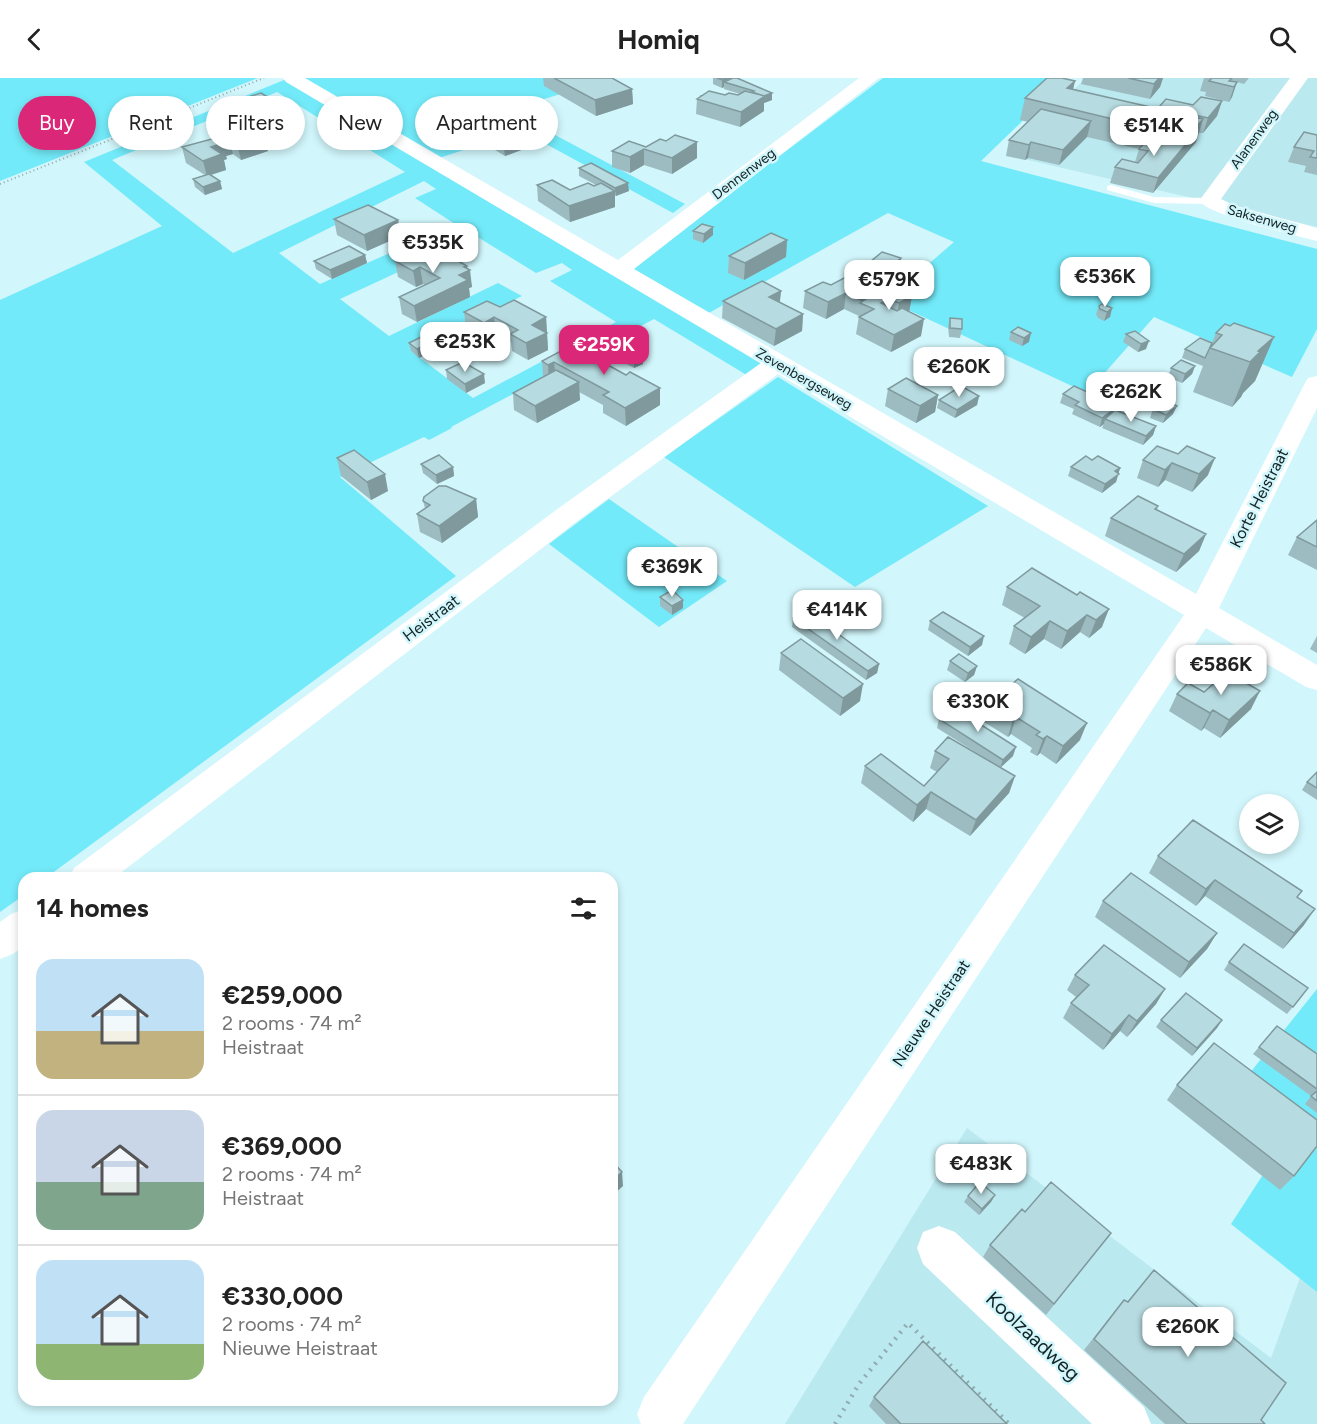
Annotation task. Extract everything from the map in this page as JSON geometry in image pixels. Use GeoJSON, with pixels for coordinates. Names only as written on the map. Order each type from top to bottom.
{"type":"FeatureCollection","features":[{"type":"Feature","properties":{"kind":"street","name":"Zevenbergseweg"},"geometry":{"type":"LineString","coordinates":[[292,78],[1317,679]]}},
{"type":"Feature","properties":{"kind":"street","name":"Dennenweg"},"geometry":{"type":"LineString","coordinates":[[618,270],[870,78]]}},
{"type":"Feature","properties":{"kind":"street","name":"Alanenweg"},"geometry":{"type":"LineString","coordinates":[[1209,201],[1299,78]]}},
{"type":"Feature","properties":{"kind":"street","name":"Saksenweg"},"geometry":{"type":"LineString","coordinates":[[1209,201],[1226,209],[1317,235]]}},
{"type":"Feature","properties":{"kind":"street","name":"Heistraat"},"geometry":{"type":"LineString","coordinates":[[95,872],[566,516],[777,363]]}},
{"type":"Feature","properties":{"kind":"street","name":"Korte Heistraat"},"geometry":{"type":"LineString","coordinates":[[1201,612],[1317,382]]}},
{"type":"Feature","properties":{"kind":"street","name":"Nieuwe Heistraat"},"geometry":{"type":"LineString","coordinates":[[661,1414],[1201,612]]}},
{"type":"Feature","properties":{"kind":"street"},"geometry":{"type":"LineString","coordinates":[[0,943],[18,930]]}},
{"type":"Feature","properties":{"kind":"street","name":"Koolzaadweg"},"geometry":{"type":"LineString","coordinates":[[939,1248],[1127,1424]]}},
{"type":"Feature","properties":{"kind":"lane"},"geometry":{"type":"LineString","coordinates":[[1111,188],[1154,200],[1209,201]]}},
{"type":"Feature","properties":{"kind":"path"},"geometry":{"type":"LineString","coordinates":[[0,184],[264,78]]}},
{"type":"Feature","properties":{"kind":"path"},"geometry":{"type":"LineString","coordinates":[[835,1424],[859,1384],[908,1323],[1010,1424]]}},
{"type":"Feature","properties":{"kind":"shaded area"},"geometry":{"type":"Polygon","coordinates":[[[0,78],[258,78],[213,96],[206,96],[206,99],[194,104],[194,96],[108,96],[108,138],[96,143],[96,96],[18,96],[18,150],[78,150],[0,181],[0,78]]]}},
{"type":"Feature","properties":{"kind":"shaded area"},"geometry":{"type":"Polygon","coordinates":[[[304,78],[613,78],[554,96],[415,96],[415,144],[403,137],[403,96],[334,96],[304,78]]]}},
{"type":"Feature","properties":{"kind":"shaded area"},"geometry":{"type":"Polygon","coordinates":[[[883,78],[1067,78],[981,161],[1317,249],[1317,329],[1292,377],[1154,317],[1087,393],[887,300],[954,242],[888,213],[707,314],[630,269],[883,78]]]}},
{"type":"Feature","properties":{"kind":"shaded area"},"geometry":{"type":"Polygon","coordinates":[[[1086,78],[1317,78],[1317,227],[1006,155],[1086,78]]]}},
{"type":"Feature","properties":{"kind":"shaded area"},"geometry":{"type":"Polygon","coordinates":[[[284,80],[317,100],[317,117],[305,110],[305,96],[283,96],[277,92],[267,96],[245,96],[284,80]]]}},
{"type":"Feature","properties":{"kind":"shaded area"},"geometry":{"type":"Polygon","coordinates":[[[206,112],[206,121],[194,126],[194,117],[206,112]]]}},
{"type":"Feature","properties":{"kind":"shaded area"},"geometry":{"type":"Polygon","coordinates":[[[558,137],[685,204],[673,213],[557,150],[558,137]]]}},
{"type":"Feature","properties":{"kind":"shaded area"},"geometry":{"type":"Polygon","coordinates":[[[113,150],[136,150],[112,160],[233,253],[405,172],[370,150],[402,150],[765,366],[750,377],[654,319],[429,440],[424,437],[340,477],[456,576],[54,872],[18,872],[18,899],[0,912],[0,300],[162,226],[84,162],[113,150]],[[424,181],[279,253],[320,284],[455,224],[415,198],[436,189],[424,181]],[[476,236],[340,299],[389,336],[498,283],[522,296],[411,351],[473,398],[616,322],[550,281],[572,270],[562,263],[536,273],[476,236]]]}},
{"type":"Feature","properties":{"kind":"shaded area"},"geometry":{"type":"Polygon","coordinates":[[[426,150],[464,150],[439,158],[426,150]]]}},
{"type":"Feature","properties":{"kind":"shaded area"},"geometry":{"type":"Polygon","coordinates":[[[778,377],[988,506],[855,587],[664,457],[778,377]]]}},
{"type":"Feature","properties":{"kind":"shaded area"},"geometry":{"type":"Polygon","coordinates":[[[609,499],[727,581],[659,627],[549,544],[609,499]]]}},
{"type":"Feature","properties":{"kind":"shaded area"},"geometry":{"type":"Polygon","coordinates":[[[1317,989],[1317,1292],[1231,1224],[1286,1139],[1237,1089],[1317,989]]]}},
{"type":"Feature","properties":{"kind":"shaded area"},"geometry":{"type":"Polygon","coordinates":[[[967,1128],[1271,1358],[1317,1231],[1317,1424],[785,1424],[967,1128]]]}},
{"type":"Feature","properties":{"kind":"building"},"geometry":{"type":"Polygon","coordinates":[[[554,78],[612,78],[632,89],[595,100],[554,78]]]}},
{"type":"Feature","properties":{"kind":"building"},"geometry":{"type":"Polygon","coordinates":[[[733,78],[772,93],[764,96],[724,82],[733,78]]]}},
{"type":"Feature","properties":{"kind":"building"},"geometry":{"type":"Polygon","coordinates":[[[1047,78],[1075,81],[1067,88],[1203,119],[1188,137],[1025,98],[1047,78]]]}},
{"type":"Feature","properties":{"kind":"building"},"geometry":{"type":"Polygon","coordinates":[[[1128,78],[1159,78],[1154,84],[1128,78]]]}},
{"type":"Feature","properties":{"kind":"building"},"geometry":{"type":"Polygon","coordinates":[[[1212,78],[1232,78],[1229,81],[1237,82],[1234,87],[1209,81],[1212,78]]]}},
{"type":"Feature","properties":{"kind":"building"},"geometry":{"type":"Polygon","coordinates":[[[709,91],[738,95],[745,91],[765,96],[741,112],[697,99],[709,91]]]}},
{"type":"Feature","properties":{"kind":"building"},"geometry":{"type":"Polygon","coordinates":[[[1201,97],[1222,101],[1208,118],[1159,107],[1166,99],[1193,105],[1201,97]]]}},
{"type":"Feature","properties":{"kind":"building"},"geometry":{"type":"Polygon","coordinates":[[[1041,109],[1091,121],[1063,150],[1031,142],[1029,145],[1009,140],[1041,109]]]}},
{"type":"Feature","properties":{"kind":"building"},"geometry":{"type":"Polygon","coordinates":[[[1304,132],[1317,135],[1317,158],[1310,157],[1314,151],[1294,147],[1304,132]]]}},
{"type":"Feature","properties":{"kind":"building"},"geometry":{"type":"Polygon","coordinates":[[[675,135],[697,142],[672,158],[644,149],[630,157],[612,151],[629,141],[646,147],[660,139],[666,141],[675,135]]]}},
{"type":"Feature","properties":{"kind":"building"},"geometry":{"type":"Polygon","coordinates":[[[1151,136],[1186,144],[1158,178],[1115,167],[1122,159],[1138,163],[1148,151],[1139,149],[1151,136]]]}},
{"type":"Feature","properties":{"kind":"building"},"geometry":{"type":"Polygon","coordinates":[[[206,141],[206,150],[216,150],[222,154],[203,161],[186,150],[194,150],[194,144],[206,141]]]}},
{"type":"Feature","properties":{"kind":"building"},"geometry":{"type":"Polygon","coordinates":[[[591,163],[628,183],[615,188],[579,168],[591,163]]]}},
{"type":"Feature","properties":{"kind":"building"},"geometry":{"type":"Polygon","coordinates":[[[209,174],[220,181],[203,187],[193,179],[209,174]]]}},
{"type":"Feature","properties":{"kind":"building"},"geometry":{"type":"Polygon","coordinates":[[[552,180],[570,190],[588,183],[594,186],[601,183],[615,191],[569,206],[537,185],[552,180]]]}},
{"type":"Feature","properties":{"kind":"building"},"geometry":{"type":"Polygon","coordinates":[[[368,205],[398,220],[364,235],[334,219],[368,205]]]}},
{"type":"Feature","properties":{"kind":"building"},"geometry":{"type":"Polygon","coordinates":[[[702,224],[713,227],[704,234],[693,231],[702,224]]]}},
{"type":"Feature","properties":{"kind":"building"},"geometry":{"type":"Polygon","coordinates":[[[771,233],[787,240],[745,263],[729,256],[771,233]]]}},
{"type":"Feature","properties":{"kind":"building"},"geometry":{"type":"Polygon","coordinates":[[[349,246],[365,255],[330,270],[314,261],[349,246]]]}},
{"type":"Feature","properties":{"kind":"building"},"geometry":{"type":"Polygon","coordinates":[[[435,248],[467,266],[464,267],[470,270],[459,275],[468,280],[414,306],[399,297],[440,278],[420,267],[413,271],[395,261],[418,250],[424,253],[435,248]]]}},
{"type":"Feature","properties":{"kind":"building"},"geometry":{"type":"Polygon","coordinates":[[[882,252],[901,258],[889,268],[870,262],[882,252]]]}},
{"type":"Feature","properties":{"kind":"building"},"geometry":{"type":"Polygon","coordinates":[[[863,268],[887,279],[861,300],[846,293],[828,302],[805,291],[823,282],[831,285],[863,268]]]}},
{"type":"Feature","properties":{"kind":"building"},"geometry":{"type":"Polygon","coordinates":[[[762,281],[781,291],[769,297],[803,314],[776,329],[723,301],[762,281]]]}},
{"type":"Feature","properties":{"kind":"building"},"geometry":{"type":"Polygon","coordinates":[[[887,285],[912,296],[899,303],[889,299],[881,303],[897,311],[902,308],[924,319],[894,335],[859,317],[874,309],[860,303],[887,285]]]}},
{"type":"Feature","properties":{"kind":"building"},"geometry":{"type":"Polygon","coordinates":[[[514,300],[546,317],[532,325],[547,333],[526,343],[510,334],[518,330],[494,317],[484,323],[464,312],[487,301],[500,307],[514,300]]]}},
{"type":"Feature","properties":{"kind":"building"},"geometry":{"type":"Polygon","coordinates":[[[1102,304],[1112,308],[1107,312],[1100,309],[1099,306],[1102,304]]]}},
{"type":"Feature","properties":{"kind":"building"},"geometry":{"type":"Polygon","coordinates":[[[950,318],[962,319],[962,329],[950,328],[950,318]]]}},
{"type":"Feature","properties":{"kind":"building"},"geometry":{"type":"Polygon","coordinates":[[[1234,323],[1274,337],[1258,351],[1260,352],[1250,362],[1210,348],[1222,335],[1216,333],[1225,324],[1230,326],[1234,323]]]}},
{"type":"Feature","properties":{"kind":"building"},"geometry":{"type":"Polygon","coordinates":[[[1018,327],[1031,333],[1024,338],[1011,332],[1018,327]]]}},
{"type":"Feature","properties":{"kind":"building"},"geometry":{"type":"Polygon","coordinates":[[[1135,331],[1149,341],[1141,344],[1126,334],[1135,331]]]}},
{"type":"Feature","properties":{"kind":"building"},"geometry":{"type":"Polygon","coordinates":[[[427,334],[437,340],[417,349],[409,343],[427,334]]]}},
{"type":"Feature","properties":{"kind":"building"},"geometry":{"type":"Polygon","coordinates":[[[1200,338],[1212,343],[1205,358],[1185,349],[1200,338]]]}},
{"type":"Feature","properties":{"kind":"building"},"geometry":{"type":"Polygon","coordinates":[[[572,345],[626,375],[630,372],[660,388],[625,408],[603,395],[609,392],[554,362],[548,365],[542,361],[572,345]]]}},
{"type":"Feature","properties":{"kind":"building"},"geometry":{"type":"Polygon","coordinates":[[[633,350],[643,355],[634,360],[625,355],[633,350]]]}},
{"type":"Feature","properties":{"kind":"building"},"geometry":{"type":"Polygon","coordinates":[[[1181,360],[1195,366],[1185,374],[1171,368],[1181,360]]]}},
{"type":"Feature","properties":{"kind":"building"},"geometry":{"type":"Polygon","coordinates":[[[463,362],[484,374],[465,384],[446,370],[463,362]]]}},
{"type":"Feature","properties":{"kind":"building"},"geometry":{"type":"Polygon","coordinates":[[[556,370],[579,382],[535,406],[513,393],[556,370]]]}},
{"type":"Feature","properties":{"kind":"building"},"geometry":{"type":"Polygon","coordinates":[[[906,378],[938,395],[920,406],[888,389],[906,378]]]}},
{"type":"Feature","properties":{"kind":"building"},"geometry":{"type":"Polygon","coordinates":[[[961,386],[979,396],[957,410],[939,400],[961,386]]]}},
{"type":"Feature","properties":{"kind":"building"},"geometry":{"type":"Polygon","coordinates":[[[1074,386],[1118,406],[1102,418],[1075,405],[1079,402],[1063,394],[1074,386]]]}},
{"type":"Feature","properties":{"kind":"building"},"geometry":{"type":"Polygon","coordinates":[[[1164,400],[1177,406],[1166,415],[1153,409],[1164,400]]]}},
{"type":"Feature","properties":{"kind":"building"},"geometry":{"type":"Polygon","coordinates":[[[1115,410],[1156,426],[1146,436],[1105,419],[1115,410]]]}},
{"type":"Feature","properties":{"kind":"building"},"geometry":{"type":"Polygon","coordinates":[[[1157,446],[1178,454],[1187,446],[1215,458],[1199,474],[1172,463],[1165,470],[1143,460],[1157,446]]]}},
{"type":"Feature","properties":{"kind":"building"},"geometry":{"type":"Polygon","coordinates":[[[354,450],[385,474],[367,482],[337,458],[354,450]]]}},
{"type":"Feature","properties":{"kind":"building"},"geometry":{"type":"Polygon","coordinates":[[[439,455],[453,467],[436,475],[421,464],[439,455]]]}},
{"type":"Feature","properties":{"kind":"building"},"geometry":{"type":"Polygon","coordinates":[[[1086,456],[1092,460],[1098,456],[1120,468],[1115,471],[1119,474],[1105,484],[1071,467],[1086,456]]]}},
{"type":"Feature","properties":{"kind":"building"},"geometry":{"type":"Polygon","coordinates":[[[439,486],[446,486],[476,499],[439,526],[417,514],[430,505],[423,501],[424,497],[439,486]]]}},
{"type":"Feature","properties":{"kind":"building"},"geometry":{"type":"Polygon","coordinates":[[[1138,496],[1158,506],[1155,509],[1206,534],[1184,554],[1111,518],[1138,496]]]}},
{"type":"Feature","properties":{"kind":"building"},"geometry":{"type":"Polygon","coordinates":[[[1317,520],[1317,547],[1297,537],[1317,520]]]}},
{"type":"Feature","properties":{"kind":"building"},"geometry":{"type":"Polygon","coordinates":[[[1032,568],[1077,595],[1080,592],[1109,609],[1096,620],[1087,615],[1067,631],[1050,621],[1031,637],[1014,626],[1040,606],[1007,587],[1032,568]]]}},
{"type":"Feature","properties":{"kind":"building"},"geometry":{"type":"Polygon","coordinates":[[[672,590],[683,600],[672,606],[660,597],[672,590]]]}},
{"type":"Feature","properties":{"kind":"building"},"geometry":{"type":"Polygon","coordinates":[[[943,612],[984,636],[970,647],[930,621],[943,612]]]}},
{"type":"Feature","properties":{"kind":"building"},"geometry":{"type":"Polygon","coordinates":[[[802,613],[811,619],[815,617],[879,664],[868,671],[793,618],[802,613]]]}},
{"type":"Feature","properties":{"kind":"building"},"geometry":{"type":"Polygon","coordinates":[[[801,639],[863,684],[843,698],[781,653],[801,639]]]}},
{"type":"Feature","properties":{"kind":"building"},"geometry":{"type":"Polygon","coordinates":[[[959,654],[977,666],[968,673],[950,661],[959,654]]]}},
{"type":"Feature","properties":{"kind":"building"},"geometry":{"type":"Polygon","coordinates":[[[1227,672],[1260,691],[1229,720],[1213,710],[1210,713],[1177,694],[1188,683],[1204,692],[1227,672]]]}},
{"type":"Feature","properties":{"kind":"building"},"geometry":{"type":"Polygon","coordinates":[[[1018,679],[1087,723],[1063,746],[1047,736],[1043,739],[1036,735],[1040,732],[989,704],[1018,679]]]}},
{"type":"Feature","properties":{"kind":"building"},"geometry":{"type":"Polygon","coordinates":[[[953,707],[1016,747],[1003,760],[939,719],[953,707]]]}},
{"type":"Feature","properties":{"kind":"building"},"geometry":{"type":"Polygon","coordinates":[[[948,737],[1015,776],[976,820],[931,792],[917,805],[865,766],[881,754],[924,786],[949,759],[935,751],[948,737]]]}},
{"type":"Feature","properties":{"kind":"building"},"geometry":{"type":"Polygon","coordinates":[[[1317,772],[1317,788],[1307,782],[1317,772]]]}},
{"type":"Feature","properties":{"kind":"building"},"geometry":{"type":"Polygon","coordinates":[[[1193,820],[1239,850],[1239,854],[1245,854],[1302,891],[1297,897],[1315,909],[1294,933],[1215,880],[1206,889],[1158,856],[1193,820]]]}},
{"type":"Feature","properties":{"kind":"building"},"geometry":{"type":"Polygon","coordinates":[[[1131,873],[1217,933],[1189,962],[1103,901],[1131,873]]]}},
{"type":"Feature","properties":{"kind":"building"},"geometry":{"type":"Polygon","coordinates":[[[1244,944],[1308,988],[1293,1007],[1229,962],[1244,944]]]}},
{"type":"Feature","properties":{"kind":"building"},"geometry":{"type":"Polygon","coordinates":[[[1104,945],[1165,989],[1137,1021],[1129,1015],[1112,1034],[1071,1003],[1089,985],[1075,975],[1104,945]]]}},
{"type":"Feature","properties":{"kind":"building"},"geometry":{"type":"Polygon","coordinates":[[[1186,993],[1222,1020],[1197,1048],[1161,1020],[1186,993]]]}},
{"type":"Feature","properties":{"kind":"building"},"geometry":{"type":"Polygon","coordinates":[[[1277,1026],[1317,1054],[1317,1089],[1259,1047],[1277,1026]]]}},
{"type":"Feature","properties":{"kind":"building"},"geometry":{"type":"Polygon","coordinates":[[[1214,1043],[1317,1120],[1317,1146],[1294,1176],[1177,1085],[1214,1043]]]}},
{"type":"Feature","properties":{"kind":"building"},"geometry":{"type":"Polygon","coordinates":[[[1317,1091],[1317,1101],[1311,1096],[1317,1091]]]}},
{"type":"Feature","properties":{"kind":"building"},"geometry":{"type":"Polygon","coordinates":[[[980,1182],[995,1195],[982,1209],[968,1196],[980,1182]]]}},
{"type":"Feature","properties":{"kind":"building"},"geometry":{"type":"Polygon","coordinates":[[[1051,1182],[1111,1233],[1054,1304],[990,1245],[1022,1209],[1025,1212],[1051,1182]]]}},
{"type":"Feature","properties":{"kind":"building"},"geometry":{"type":"Polygon","coordinates":[[[1154,1270],[1286,1383],[1261,1420],[1265,1424],[1187,1424],[1094,1339],[1124,1300],[1128,1302],[1154,1270]]]}},
{"type":"Feature","properties":{"kind":"building"},"geometry":{"type":"Polygon","coordinates":[[[923,1341],[1007,1424],[901,1424],[874,1397],[923,1341]]]}}]}
